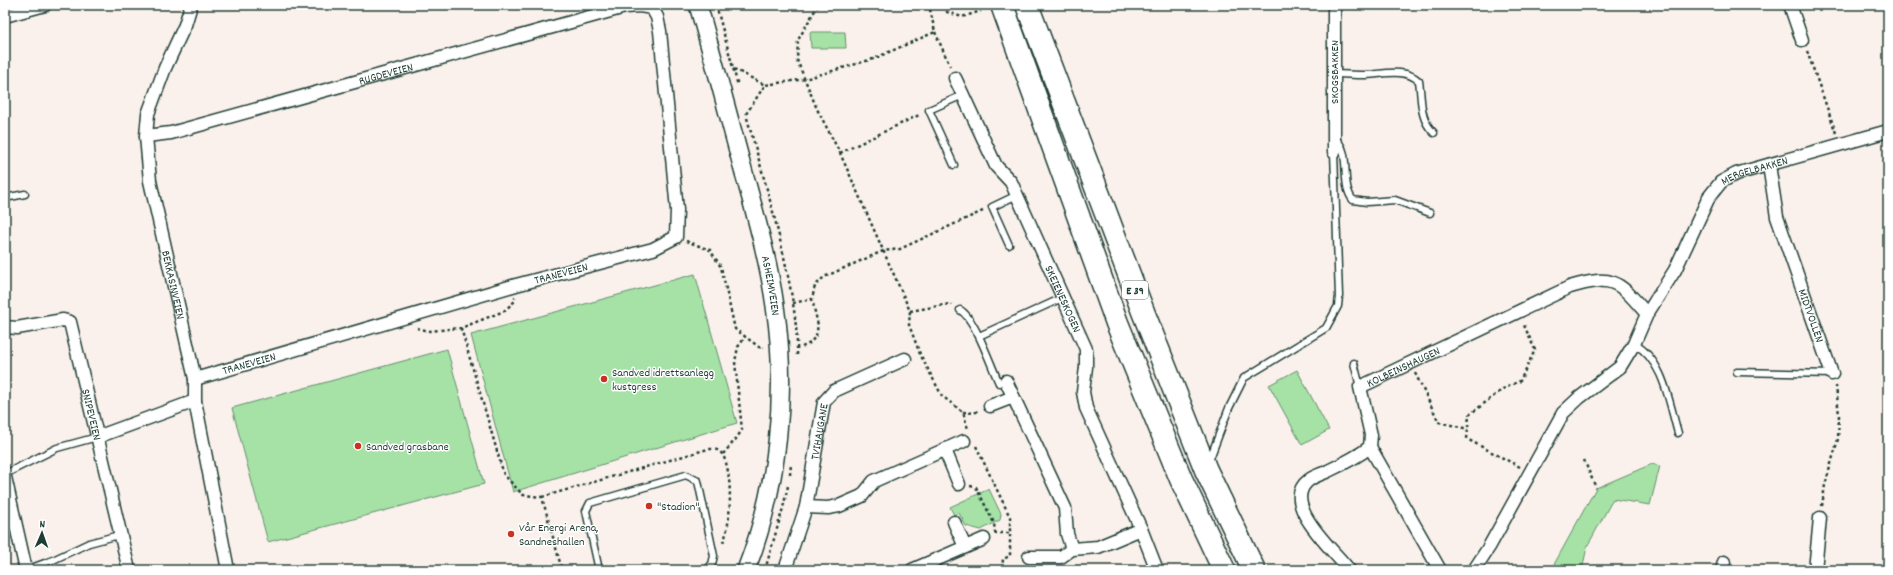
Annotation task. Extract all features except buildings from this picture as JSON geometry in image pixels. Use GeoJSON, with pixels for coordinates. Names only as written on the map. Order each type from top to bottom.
{"type":"FeatureCollection","features":[{"type":"Feature","properties":{"kind":"highway","name":"E 39"},"geometry":{"type":"LineString","coordinates":[[1002,5],[1117,323],[1181,479],[1224,570]]}},
{"type":"Feature","properties":{"kind":"highway","name":"E 39"},"geometry":{"type":"LineString","coordinates":[[1027,5],[1144,314],[1206,470],[1254,570]]}},
{"type":"Feature","properties":{"kind":"main road","name":"ASHEIMVEIEN"},"geometry":{"type":"LineString","coordinates":[[698,5],[764,247],[775,307],[778,340],[780,403],[774,468],[766,504],[746,570]]}},
{"type":"Feature","properties":{"kind":"street"},"geometry":{"type":"LineString","coordinates":[[5,16],[45,5]]}},
{"type":"Feature","properties":{"kind":"street","name":"BEKKASINVEIEN"},"geometry":{"type":"LineString","coordinates":[[191,5],[185,24],[164,68],[148,114],[146,136],[150,180],[195,379],[195,401],[228,570]]}},
{"type":"Feature","properties":{"kind":"street","name":"SKOGSBAKKEN"},"geometry":{"type":"LineString","coordinates":[[1334,5],[1334,152]]}},
{"type":"Feature","properties":{"kind":"street"},"geometry":{"type":"LineString","coordinates":[[1790,5],[1802,40]]}},
{"type":"Feature","properties":{"kind":"street","name":"RUGDEVEIEN"},"geometry":{"type":"LineString","coordinates":[[146,136],[171,133],[625,8],[640,6],[652,8],[657,17],[660,31],[677,210],[676,237]]}},
{"type":"Feature","properties":{"kind":"street","name":"SKEIENESKOGEN"},"geometry":{"type":"LineString","coordinates":[[955,78],[996,166],[1011,182],[1086,349],[1086,367],[1083,392],[1086,408],[1141,529],[1157,570]]}},
{"type":"Feature","properties":{"kind":"street","name":"MERGELBAKKEN"},"geometry":{"type":"LineString","coordinates":[[1531,473],[1563,413],[1579,398],[1620,367],[1634,344],[1647,314],[1676,270],[1709,197],[1721,182],[1736,174],[1888,131]]}},
{"type":"Feature","properties":{"kind":"street","name":"MIDTVOLLEN"},"geometry":{"type":"LineString","coordinates":[[1769,165],[1777,217],[1832,374]]}},
{"type":"Feature","properties":{"kind":"street","name":"TRANEVEIEN"},"geometry":{"type":"LineString","coordinates":[[195,379],[516,285],[653,249],[676,237]]}},
{"type":"Feature","properties":{"kind":"street"},"geometry":{"type":"LineString","coordinates":[[1519,312],[1570,287],[1591,280],[1606,280],[1626,289],[1647,314]]}},
{"type":"Feature","properties":{"kind":"street","name":"KOLBEINSHAUGEN"},"geometry":{"type":"LineString","coordinates":[[1440,570],[1370,447],[1371,435],[1360,387],[1519,312]]}},
{"type":"Feature","properties":{"kind":"street","name":"SNIPEVEIEN"},"geometry":{"type":"LineString","coordinates":[[5,327],[17,328],[63,320],[70,322],[119,535],[129,570]]}},
{"type":"Feature","properties":{"kind":"street","name":"TVIHAUGANE"},"geometry":{"type":"LineString","coordinates":[[785,570],[806,506],[824,402],[834,391],[906,359]]}},
{"type":"Feature","properties":{"kind":"street"},"geometry":{"type":"LineString","coordinates":[[1002,382],[1014,397],[1065,508],[1067,534],[1072,549]]}},
{"type":"Feature","properties":{"kind":"street"},"geometry":{"type":"LineString","coordinates":[[990,406],[1014,397]]}},
{"type":"Feature","properties":{"kind":"street"},"geometry":{"type":"LineString","coordinates":[[97,437],[195,401]]}},
{"type":"Feature","properties":{"kind":"street"},"geometry":{"type":"LineString","coordinates":[[806,506],[828,508],[839,506],[862,496],[874,481],[945,450],[968,437]]}},
{"type":"Feature","properties":{"kind":"street"},"geometry":{"type":"LineString","coordinates":[[1349,570],[1309,523],[1302,511],[1298,499],[1302,487],[1309,480],[1356,457],[1370,447]]}},
{"type":"Feature","properties":{"kind":"street"},"geometry":{"type":"LineString","coordinates":[[945,450],[959,484]]}},
{"type":"Feature","properties":{"kind":"street"},"geometry":{"type":"LineString","coordinates":[[1474,570],[1489,547],[1531,473]]}},
{"type":"Feature","properties":{"kind":"street"},"geometry":{"type":"LineString","coordinates":[[5,477],[26,570]]}},
{"type":"Feature","properties":{"kind":"street"},"geometry":{"type":"LineString","coordinates":[[1815,570],[1820,518]]}},
{"type":"Feature","properties":{"kind":"street"},"geometry":{"type":"LineString","coordinates":[[954,522],[965,547]]}},
{"type":"Feature","properties":{"kind":"street"},"geometry":{"type":"LineString","coordinates":[[1029,557],[1060,557],[1072,549],[1098,546],[1141,529]]}},
{"type":"Feature","properties":{"kind":"street"},"geometry":{"type":"LineString","coordinates":[[912,570],[984,539]]}},
{"type":"Feature","properties":{"kind":"lane"},"geometry":{"type":"LineString","coordinates":[[1334,74],[1365,75],[1392,73],[1414,77],[1419,81],[1423,117],[1427,127],[1434,133]]}},
{"type":"Feature","properties":{"kind":"lane"},"geometry":{"type":"LineString","coordinates":[[954,165],[929,110],[963,95]]}},
{"type":"Feature","properties":{"kind":"lane"},"geometry":{"type":"LineString","coordinates":[[1334,138],[1340,142],[1343,148],[1346,181],[1353,200],[1367,202],[1395,200],[1430,213]]}},
{"type":"Feature","properties":{"kind":"lane"},"geometry":{"type":"LineString","coordinates":[[1206,470],[1229,408],[1244,378],[1326,328],[1333,318],[1338,306],[1340,296],[1334,152]]}},
{"type":"Feature","properties":{"kind":"lane"},"geometry":{"type":"LineString","coordinates":[[5,198],[24,194]]}},
{"type":"Feature","properties":{"kind":"lane"},"geometry":{"type":"LineString","coordinates":[[1009,245],[992,208],[1017,195]]}},
{"type":"Feature","properties":{"kind":"lane"},"geometry":{"type":"LineString","coordinates":[[979,336],[1062,298]]}},
{"type":"Feature","properties":{"kind":"lane"},"geometry":{"type":"LineString","coordinates":[[960,310],[965,313],[979,336],[1002,382]]}},
{"type":"Feature","properties":{"kind":"lane"},"geometry":{"type":"LineString","coordinates":[[1634,344],[1646,352],[1660,375],[1678,433]]}},
{"type":"Feature","properties":{"kind":"lane"},"geometry":{"type":"LineString","coordinates":[[1354,363],[1360,387]]}},
{"type":"Feature","properties":{"kind":"lane"},"geometry":{"type":"LineString","coordinates":[[1737,372],[1832,374]]}},
{"type":"Feature","properties":{"kind":"lane"},"geometry":{"type":"LineString","coordinates":[[5,474],[57,448],[97,437]]}},
{"type":"Feature","properties":{"kind":"lane"},"geometry":{"type":"LineString","coordinates":[[599,570],[586,511],[590,503],[686,475],[698,481],[714,556],[712,564],[707,570]]}},
{"type":"Feature","properties":{"kind":"lane"},"geometry":{"type":"LineString","coordinates":[[26,570],[53,560],[89,543],[119,535]]}},
{"type":"Feature","properties":{"kind":"path"},"geometry":{"type":"LineString","coordinates":[[818,5],[798,40],[797,60],[816,109],[840,153],[910,311],[909,325],[920,354],[942,396],[963,412],[968,437],[1010,517],[1010,556],[1003,560],[1002,570]]}},
{"type":"Feature","properties":{"kind":"path"},"geometry":{"type":"LineString","coordinates":[[929,5],[935,32],[955,78]]}},
{"type":"Feature","properties":{"kind":"path"},"geometry":{"type":"LineString","coordinates":[[946,5],[947,12],[962,17],[981,11]]}},
{"type":"Feature","properties":{"kind":"path"},"geometry":{"type":"LineString","coordinates":[[734,69],[765,85],[805,79],[873,59],[935,32]]}},
{"type":"Feature","properties":{"kind":"path"},"geometry":{"type":"LineString","coordinates":[[1802,40],[1840,144]]}},
{"type":"Feature","properties":{"kind":"path"},"geometry":{"type":"LineString","coordinates":[[746,114],[765,85]]}},
{"type":"Feature","properties":{"kind":"path"},"geometry":{"type":"LineString","coordinates":[[840,153],[929,110]]}},
{"type":"Feature","properties":{"kind":"path"},"geometry":{"type":"LineString","coordinates":[[802,347],[810,344],[816,336],[818,325],[812,299],[815,286],[824,277],[883,251],[900,249],[992,208]]}},
{"type":"Feature","properties":{"kind":"path"},"geometry":{"type":"LineString","coordinates":[[676,237],[710,250],[722,267],[736,329],[759,347],[770,349]]}},
{"type":"Feature","properties":{"kind":"path"},"geometry":{"type":"LineString","coordinates":[[405,318],[412,327],[428,331],[461,328],[504,311],[515,300],[516,285]]}},
{"type":"Feature","properties":{"kind":"path"},"geometry":{"type":"LineString","coordinates":[[793,303],[812,299]]}},
{"type":"Feature","properties":{"kind":"path"},"geometry":{"type":"LineString","coordinates":[[910,311],[950,304],[960,310]]}},
{"type":"Feature","properties":{"kind":"path"},"geometry":{"type":"LineString","coordinates":[[1519,312],[1535,350],[1520,381],[1503,389],[1469,415],[1467,439],[1531,473]]}},
{"type":"Feature","properties":{"kind":"path"},"geometry":{"type":"LineString","coordinates":[[461,328],[504,475],[523,495],[542,497],[562,570]]}},
{"type":"Feature","properties":{"kind":"path"},"geometry":{"type":"LineString","coordinates":[[723,454],[742,430],[735,362],[738,347],[745,336]]}},
{"type":"Feature","properties":{"kind":"path"},"geometry":{"type":"LineString","coordinates":[[1410,363],[1439,422],[1468,429]]}},
{"type":"Feature","properties":{"kind":"path"},"geometry":{"type":"LineString","coordinates":[[1820,518],[1825,485],[1838,439],[1839,415],[1837,392],[1832,374]]}},
{"type":"Feature","properties":{"kind":"path"},"geometry":{"type":"LineString","coordinates":[[1584,460],[1596,488]]}},
{"type":"Feature","properties":{"kind":"path"},"geometry":{"type":"LineString","coordinates":[[959,484],[976,487],[994,523],[995,533]]}},
{"type":"Feature","properties":{"kind":"green space"},"geometry":{"type":"Polygon","coordinates":[[[810,32],[845,32],[846,48],[811,48],[810,32]]]}},
{"type":"Feature","properties":{"kind":"green space","name":"Sandved idrettsanlegg kustgress"},"geometry":{"type":"Polygon","coordinates":[[[695,274],[737,423],[513,492],[471,335],[695,274]]]}},
{"type":"Feature","properties":{"kind":"green space","name":"Sandved grasbane"},"geometry":{"type":"Polygon","coordinates":[[[447,349],[484,484],[268,542],[232,408],[447,349]]]}},
{"type":"Feature","properties":{"kind":"green space"},"geometry":{"type":"Polygon","coordinates":[[[1297,370],[1329,430],[1302,445],[1269,385],[1297,370]]]}},
{"type":"Feature","properties":{"kind":"green space"},"geometry":{"type":"Polygon","coordinates":[[[1652,464],[1660,466],[1650,505],[1613,499],[1587,547],[1582,570],[1551,570],[1596,488],[1652,464]]]}},
{"type":"Feature","properties":{"kind":"green space"},"geometry":{"type":"Polygon","coordinates":[[[989,489],[1001,514],[1000,520],[981,530],[966,526],[959,513],[954,515],[950,507],[989,489]]]}},
{"type":"Feature","properties":{"kind":"place","name":"Sandved idrettsanlegg kustgress"},"geometry":{"type":"Point","coordinates":[604,379]}},
{"type":"Feature","properties":{"kind":"place","name":"Sandved grasbane"},"geometry":{"type":"Point","coordinates":[358,446]}},
{"type":"Feature","properties":{"kind":"place","name":"\"Stadion\""},"geometry":{"type":"Point","coordinates":[649,506]}},
{"type":"Feature","properties":{"kind":"place","name":"Vår Energi Arena, Sandneshallen"},"geometry":{"type":"Point","coordinates":[511,534]}}]}
